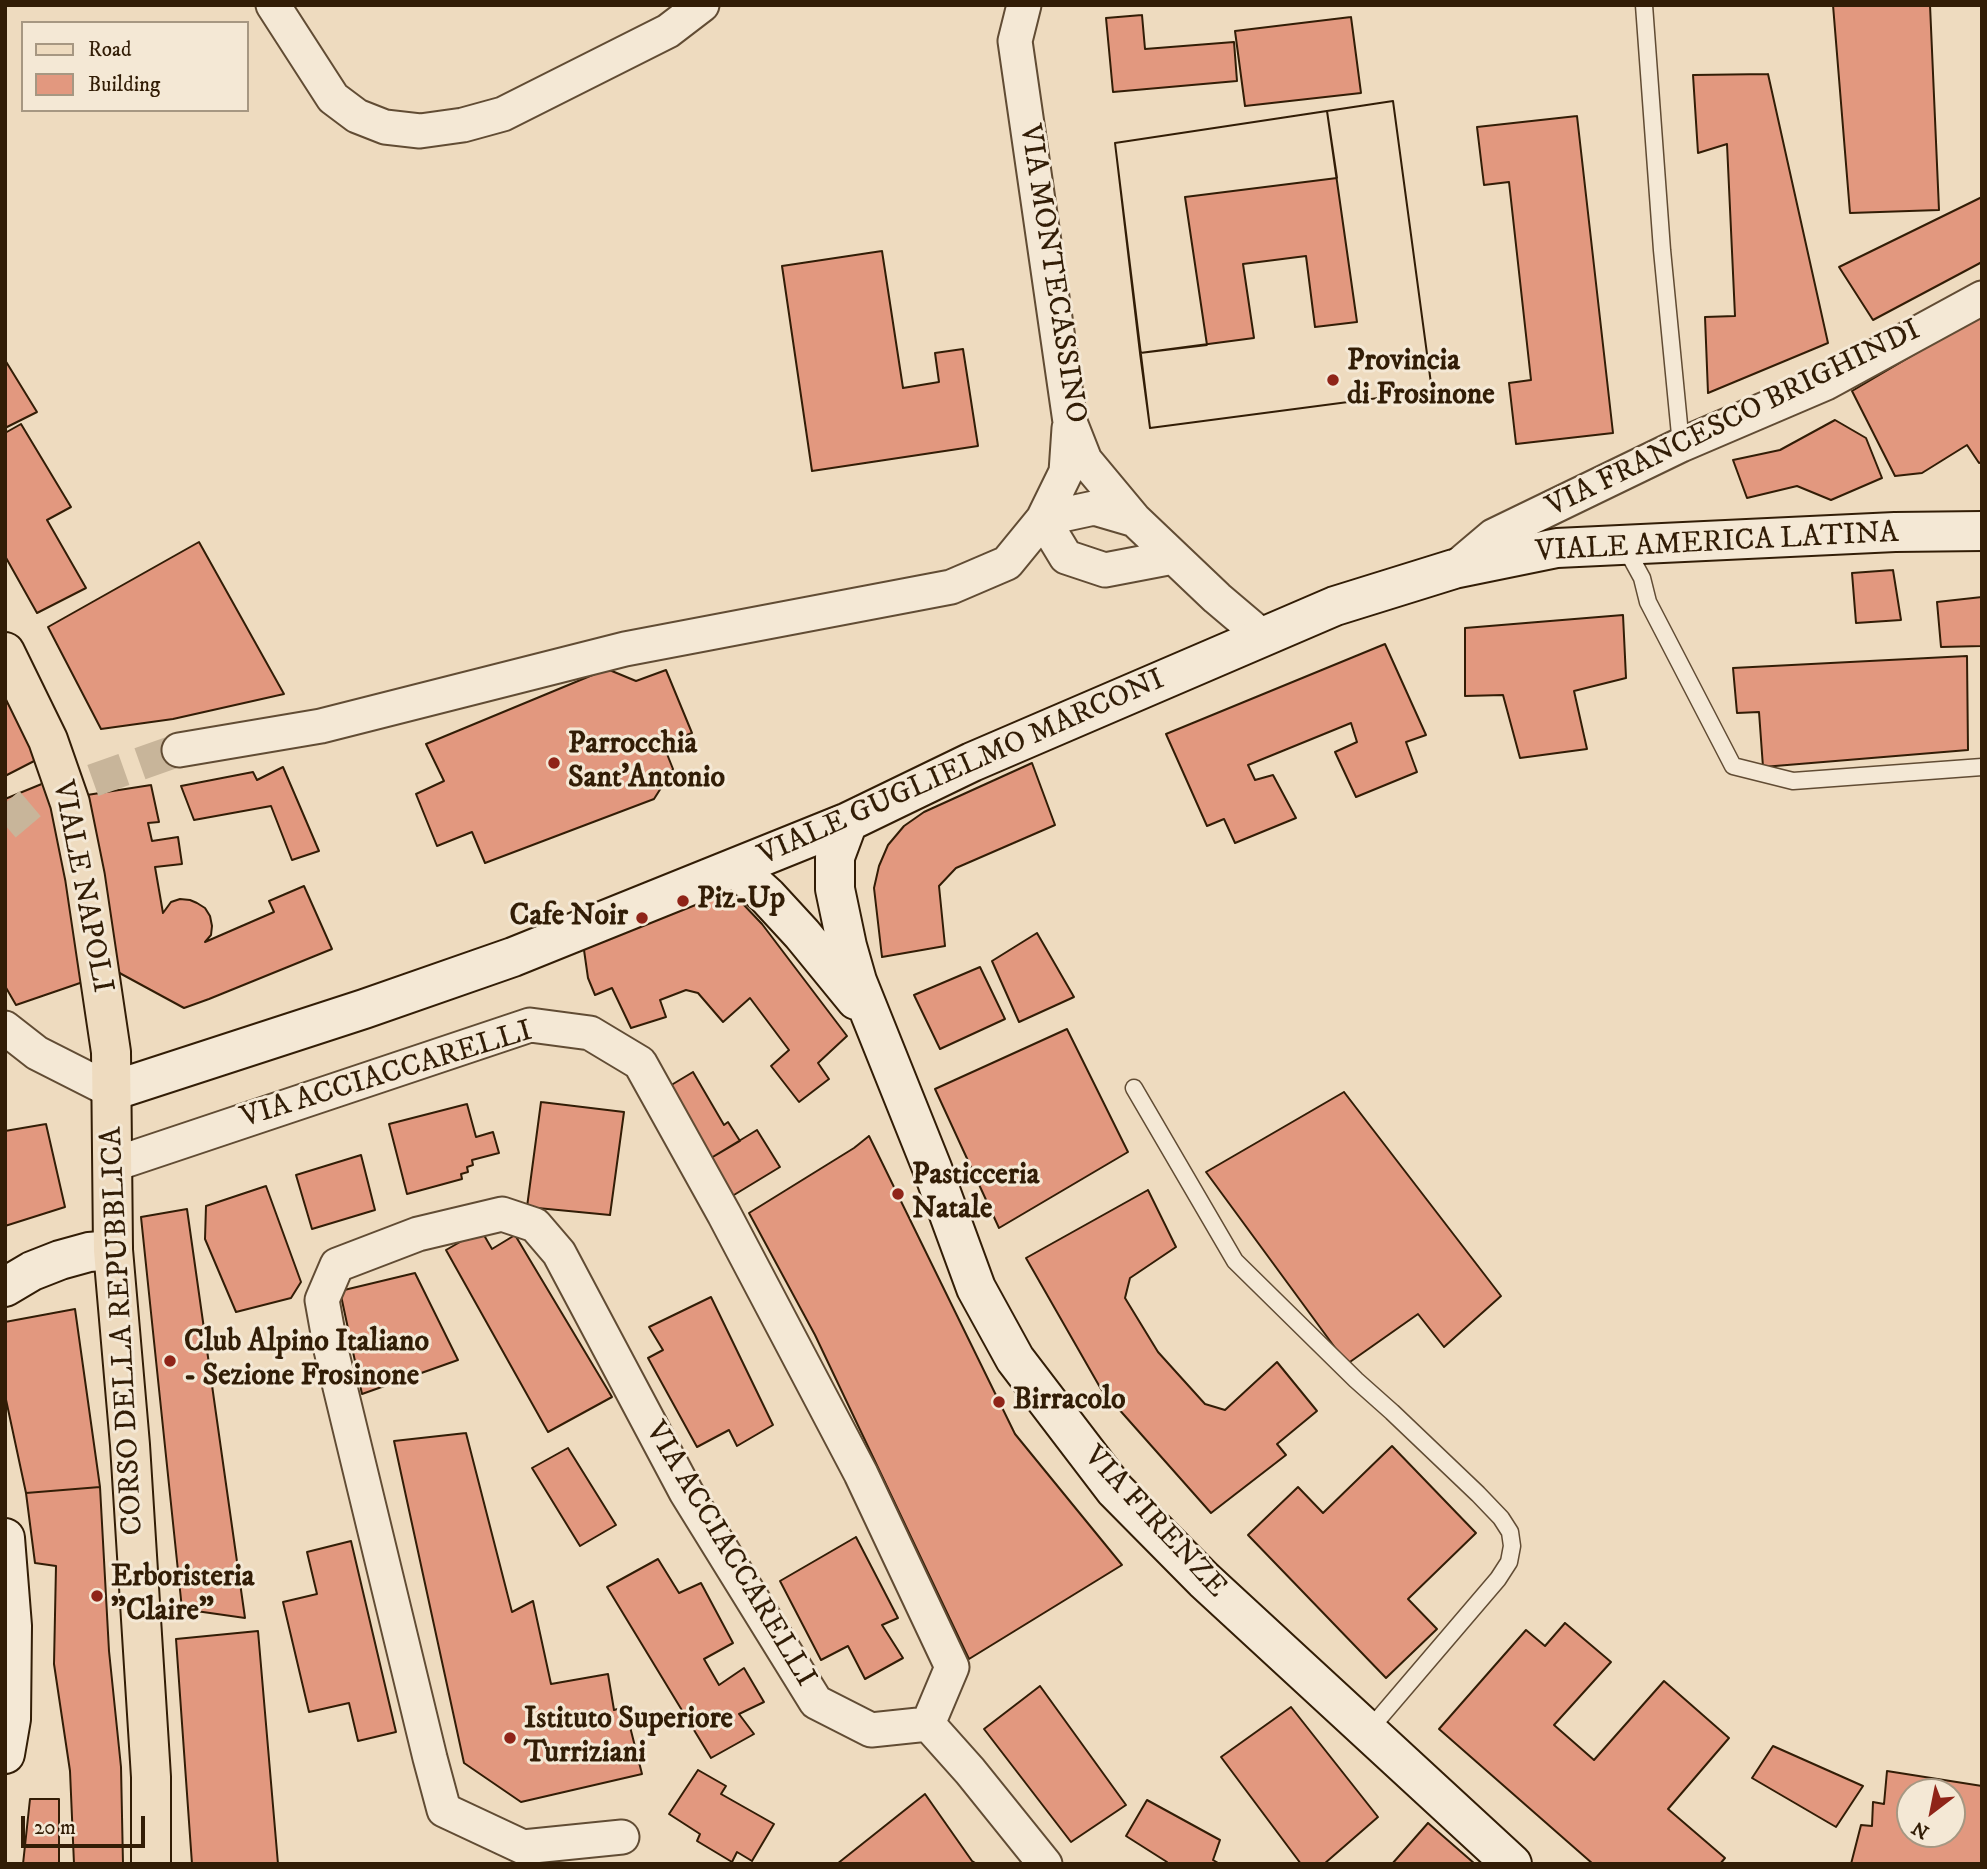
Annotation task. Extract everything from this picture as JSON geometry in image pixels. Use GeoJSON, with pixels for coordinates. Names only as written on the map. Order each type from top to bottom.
{"type":"FeatureCollection","features":[{"type":"Feature","properties":{"kind":"main road","name":"VIALE AMERICA LATINA"},"geometry":{"type":"LineString","coordinates":[[1454,569],[1557,548],[1895,532],[1982,531]]}},
{"type":"Feature","properties":{"kind":"main road","name":"VIALE GUGLIELMO MARCONI"},"geometry":{"type":"LineString","coordinates":[[111,1091],[364,1009],[513,957],[848,822],[972,762],[1335,606],[1454,569]]}},
{"type":"Feature","properties":{"kind":"main road","name":"VIALE NAPOLI"},"geometry":{"type":"LineString","coordinates":[[5,652],[48,740],[69,803],[85,877],[111,1052],[111,1091]]}},
{"type":"Feature","properties":{"kind":"main road","name":"VIA FIRENZE"},"geometry":{"type":"LineString","coordinates":[[848,822],[835,857],[835,889],[846,946],[857,981],[976,1288],[1015,1359],[1115,1490],[1204,1580],[1513,1864]]}},
{"type":"Feature","properties":{"kind":"main road"},"geometry":{"type":"LineString","coordinates":[[736,867],[802,934],[874,1024]]}},
{"type":"Feature","properties":{"kind":"main road","name":"CORSO DELLA REPUBBLICA"},"geometry":{"type":"LineString","coordinates":[[111,1091],[113,1250],[130,1445],[146,1696],[151,1777],[151,1864]]}},
{"type":"Feature","properties":{"kind":"main road"},"geometry":{"type":"LineString","coordinates":[[5,1287],[60,1260],[89,1252],[113,1250]]}},
{"type":"Feature","properties":{"kind":"main road"},"geometry":{"type":"LineString","coordinates":[[5,1538],[12,1626],[10,1719],[5,1754]]}},
{"type":"Feature","properties":{"kind":"street"},"geometry":{"type":"LineString","coordinates":[[273,5],[334,98],[357,116],[385,127],[420,131],[464,125],[503,114],[668,31],[702,5]]}},
{"type":"Feature","properties":{"kind":"street","name":"VIA MONTECASSINO"},"geometry":{"type":"LineString","coordinates":[[1024,5],[1015,41],[1070,422],[1085,460],[1135,520],[1217,598],[1263,637]]}},
{"type":"Feature","properties":{"kind":"street","name":"VIA FRANCESCO BRIGHINDI"},"geometry":{"type":"LineString","coordinates":[[1454,569],[1493,536],[1681,445],[1826,383],[1982,298]]}},
{"type":"Feature","properties":{"kind":"street"},"geometry":{"type":"LineString","coordinates":[[179,750],[321,726],[625,649],[951,587],[1007,563],[1043,519],[1066,472],[1070,422]]}},
{"type":"Feature","properties":{"kind":"street"},"geometry":{"type":"LineString","coordinates":[[1043,519],[1094,508],[1135,520]]}},
{"type":"Feature","properties":{"kind":"street"},"geometry":{"type":"LineString","coordinates":[[1043,519],[1066,557],[1105,570],[1173,557]]}},
{"type":"Feature","properties":{"kind":"street","name":"VIA ACCIACCARELLI"},"geometry":{"type":"LineString","coordinates":[[112,1165],[530,1025],[590,1033],[640,1063],[724,1214],[861,1474],[952,1667],[928,1724],[871,1730],[817,1702],[686,1492],[559,1253],[534,1225],[502,1213],[418,1234],[337,1265],[322,1300],[331,1350],[444,1810],[523,1847],[622,1836]]}},
{"type":"Feature","properties":{"kind":"street"},"geometry":{"type":"LineString","coordinates":[[5,1028],[37,1053],[111,1091]]}},
{"type":"Feature","properties":{"kind":"street"},"geometry":{"type":"LineString","coordinates":[[928,1724],[1045,1864]]}},
{"type":"Feature","properties":{"kind":"lane"},"geometry":{"type":"LineString","coordinates":[[1644,5],[1662,250],[1681,445]]}},
{"type":"Feature","properties":{"kind":"lane"},"geometry":{"type":"LineString","coordinates":[[1623,545],[1642,578],[1648,602],[1733,766],[1793,781],[1982,767]]}},
{"type":"Feature","properties":{"kind":"lane"},"geometry":{"type":"LineString","coordinates":[[1134,1088],[1235,1261],[1356,1380],[1478,1494],[1501,1518],[1510,1532],[1512,1546],[1509,1562],[1498,1579],[1368,1730]]}},
{"type":"Feature","properties":{"kind":"building"},"geometry":{"type":"Polygon","coordinates":[[[1833,5],[1930,5],[1939,210],[1850,213],[1833,5]]]}},
{"type":"Feature","properties":{"kind":"building"},"geometry":{"type":"Polygon","coordinates":[[[1142,15],[1145,49],[1234,42],[1237,81],[1113,92],[1106,18],[1142,15]]]}},
{"type":"Feature","properties":{"kind":"building"},"geometry":{"type":"Polygon","coordinates":[[[1351,17],[1361,93],[1245,106],[1235,31],[1351,17]]]}},
{"type":"Feature","properties":{"kind":"building"},"geometry":{"type":"Polygon","coordinates":[[[1768,74],[1828,343],[1708,393],[1705,317],[1735,316],[1727,144],[1698,153],[1693,75],[1768,74]]]}},
{"type":"Feature","properties":{"kind":"building"},"geometry":{"type":"Polygon","coordinates":[[[1393,101],[1432,391],[1150,428],[1115,143],[1393,101]]]}},
{"type":"Feature","properties":{"kind":"building"},"geometry":{"type":"Polygon","coordinates":[[[1393,101],[1432,391],[1150,428],[1140,353],[1254,338],[1243,264],[1306,256],[1315,327],[1357,322],[1327,111],[1393,101]]]}},
{"type":"Feature","properties":{"kind":"building"},"geometry":{"type":"Polygon","coordinates":[[[1327,111],[1337,178],[1185,197],[1207,345],[1140,353],[1115,143],[1327,111]]]}},
{"type":"Feature","properties":{"kind":"building"},"geometry":{"type":"Polygon","coordinates":[[[1577,116],[1613,433],[1516,444],[1509,383],[1531,380],[1509,182],[1484,185],[1477,127],[1577,116]]]}},
{"type":"Feature","properties":{"kind":"building"},"geometry":{"type":"Polygon","coordinates":[[[1982,197],[1982,262],[1873,320],[1839,267],[1982,197]]]}},
{"type":"Feature","properties":{"kind":"building"},"geometry":{"type":"Polygon","coordinates":[[[882,251],[903,388],[939,382],[935,353],[963,349],[978,446],[812,471],[782,266],[882,251]]]}},
{"type":"Feature","properties":{"kind":"building"},"geometry":{"type":"Polygon","coordinates":[[[1981,315],[1982,462],[1979,463],[1967,445],[1922,473],[1895,476],[1852,391],[1981,315]]]}},
{"type":"Feature","properties":{"kind":"building"},"geometry":{"type":"Polygon","coordinates":[[[5,360],[37,412],[5,428],[5,360]]]}},
{"type":"Feature","properties":{"kind":"building"},"geometry":{"type":"Polygon","coordinates":[[[1835,420],[1866,438],[1882,478],[1831,500],[1797,486],[1747,498],[1733,460],[1780,450],[1835,420]]]}},
{"type":"Feature","properties":{"kind":"building"},"geometry":{"type":"Polygon","coordinates":[[[21,424],[71,507],[47,520],[86,588],[37,613],[5,556],[5,433],[21,424]]]}},
{"type":"Feature","properties":{"kind":"building"},"geometry":{"type":"Polygon","coordinates":[[[199,542],[284,694],[173,719],[101,729],[48,627],[199,542]]]}},
{"type":"Feature","properties":{"kind":"building"},"geometry":{"type":"Polygon","coordinates":[[[1893,570],[1901,620],[1856,623],[1852,573],[1893,570]]]}},
{"type":"Feature","properties":{"kind":"building"},"geometry":{"type":"Polygon","coordinates":[[[1982,597],[1982,646],[1941,647],[1937,602],[1982,597]]]}},
{"type":"Feature","properties":{"kind":"building"},"geometry":{"type":"Polygon","coordinates":[[[1623,615],[1626,678],[1574,691],[1587,749],[1520,758],[1503,695],[1465,696],[1465,628],[1623,615]]]}},
{"type":"Feature","properties":{"kind":"building"},"geometry":{"type":"Polygon","coordinates":[[[1385,644],[1426,735],[1406,742],[1417,772],[1356,797],[1335,752],[1357,742],[1351,723],[1248,765],[1255,780],[1273,775],[1296,818],[1235,843],[1224,819],[1207,826],[1166,734],[1385,644]]]}},
{"type":"Feature","properties":{"kind":"building"},"geometry":{"type":"Polygon","coordinates":[[[1967,656],[1968,750],[1763,767],[1759,712],[1737,713],[1733,668],[1967,656]]]}},
{"type":"Feature","properties":{"kind":"building"},"geometry":{"type":"Polygon","coordinates":[[[607,669],[636,681],[666,670],[692,733],[663,744],[673,769],[654,799],[485,863],[472,832],[437,846],[416,794],[444,781],[426,744],[607,669]]]}},
{"type":"Feature","properties":{"kind":"building"},"geometry":{"type":"Polygon","coordinates":[[[5,698],[40,758],[5,776],[5,698]]]}},
{"type":"Feature","properties":{"kind":"building"},"geometry":{"type":"Polygon","coordinates":[[[1032,763],[1055,825],[956,868],[939,886],[945,946],[882,957],[874,888],[888,845],[904,826],[924,812],[1032,763]]]}},
{"type":"Feature","properties":{"kind":"building"},"geometry":{"type":"Polygon","coordinates":[[[283,767],[319,851],[292,860],[271,806],[194,820],[181,786],[253,772],[257,780],[283,767]]]}},
{"type":"Feature","properties":{"kind":"building"},"geometry":{"type":"Polygon","coordinates":[[[49,781],[78,893],[83,982],[16,1005],[5,986],[5,799],[49,781]]]}},
{"type":"Feature","properties":{"kind":"building"},"geometry":{"type":"Polygon","coordinates":[[[151,785],[159,822],[148,823],[152,841],[178,837],[182,864],[155,867],[163,913],[171,902],[180,899],[190,900],[205,908],[212,926],[211,935],[205,942],[274,912],[269,901],[304,886],[332,949],[184,1008],[114,970],[87,795],[151,785]]]}},
{"type":"Feature","properties":{"kind":"building"},"geometry":{"type":"Polygon","coordinates":[[[705,892],[743,904],[762,924],[847,1036],[818,1063],[829,1079],[799,1102],[771,1066],[789,1050],[750,998],[723,1022],[698,993],[686,990],[660,1000],[666,1017],[631,1028],[612,988],[595,995],[588,978],[583,943],[705,892]]]}},
{"type":"Feature","properties":{"kind":"building"},"geometry":{"type":"Polygon","coordinates":[[[1037,933],[1074,997],[1019,1022],[992,961],[1037,933]]]}},
{"type":"Feature","properties":{"kind":"building"},"geometry":{"type":"Polygon","coordinates":[[[980,967],[1005,1019],[940,1049],[914,995],[980,967]]]}},
{"type":"Feature","properties":{"kind":"building"},"geometry":{"type":"Polygon","coordinates":[[[1067,1029],[1128,1152],[999,1228],[935,1089],[1067,1029]]]}},
{"type":"Feature","properties":{"kind":"building"},"geometry":{"type":"Polygon","coordinates":[[[693,1072],[724,1125],[728,1122],[740,1141],[706,1161],[668,1087],[693,1072]]]}},
{"type":"Feature","properties":{"kind":"building"},"geometry":{"type":"Polygon","coordinates":[[[1344,1092],[1501,1296],[1444,1347],[1418,1314],[1347,1364],[1206,1172],[1344,1092]]]}},
{"type":"Feature","properties":{"kind":"building"},"geometry":{"type":"Polygon","coordinates":[[[541,1102],[624,1112],[610,1215],[527,1207],[541,1102]]]}},
{"type":"Feature","properties":{"kind":"building"},"geometry":{"type":"Polygon","coordinates":[[[467,1104],[476,1137],[493,1132],[499,1153],[472,1160],[473,1165],[467,1167],[468,1172],[461,1174],[462,1179],[407,1194],[389,1124],[467,1104]]]}},
{"type":"Feature","properties":{"kind":"building"},"geometry":{"type":"Polygon","coordinates":[[[46,1124],[65,1207],[5,1226],[5,1131],[46,1124]]]}},
{"type":"Feature","properties":{"kind":"building"},"geometry":{"type":"Polygon","coordinates":[[[757,1130],[780,1167],[729,1198],[706,1161],[757,1130]]]}},
{"type":"Feature","properties":{"kind":"building"},"geometry":{"type":"Polygon","coordinates":[[[869,1136],[1015,1434],[1122,1565],[969,1659],[815,1335],[749,1213],[869,1136]]]}},
{"type":"Feature","properties":{"kind":"building"},"geometry":{"type":"Polygon","coordinates":[[[361,1155],[375,1210],[312,1229],[296,1175],[361,1155]]]}},
{"type":"Feature","properties":{"kind":"building"},"geometry":{"type":"Polygon","coordinates":[[[266,1186],[301,1282],[291,1298],[236,1312],[205,1239],[206,1206],[266,1186]]]}},
{"type":"Feature","properties":{"kind":"building"},"geometry":{"type":"Polygon","coordinates":[[[1148,1190],[1176,1247],[1130,1278],[1125,1298],[1158,1352],[1205,1404],[1225,1410],[1277,1362],[1317,1411],[1277,1444],[1286,1455],[1211,1513],[1101,1389],[1026,1258],[1148,1190]]]}},
{"type":"Feature","properties":{"kind":"building"},"geometry":{"type":"Polygon","coordinates":[[[187,1209],[245,1618],[182,1609],[141,1217],[187,1209]]]}},
{"type":"Feature","properties":{"kind":"building"},"geometry":{"type":"Polygon","coordinates":[[[481,1230],[492,1249],[515,1235],[612,1397],[548,1432],[446,1250],[481,1230]]]}},
{"type":"Feature","properties":{"kind":"building"},"geometry":{"type":"Polygon","coordinates":[[[415,1273],[458,1360],[362,1394],[340,1291],[415,1273]]]}},
{"type":"Feature","properties":{"kind":"building"},"geometry":{"type":"Polygon","coordinates":[[[711,1297],[773,1425],[737,1446],[729,1430],[697,1447],[648,1358],[663,1350],[649,1327],[711,1297]]]}},
{"type":"Feature","properties":{"kind":"building"},"geometry":{"type":"Polygon","coordinates":[[[75,1309],[100,1487],[26,1493],[5,1395],[5,1322],[75,1309]]]}},
{"type":"Feature","properties":{"kind":"building"},"geometry":{"type":"Polygon","coordinates":[[[466,1433],[512,1612],[533,1601],[551,1684],[608,1674],[614,1710],[625,1707],[642,1774],[521,1802],[464,1763],[394,1441],[466,1433]]]}},
{"type":"Feature","properties":{"kind":"building"},"geometry":{"type":"Polygon","coordinates":[[[1392,1446],[1476,1533],[1408,1599],[1437,1629],[1386,1678],[1248,1535],[1298,1487],[1323,1513],[1392,1446]]]}},
{"type":"Feature","properties":{"kind":"building"},"geometry":{"type":"Polygon","coordinates":[[[568,1448],[616,1525],[580,1546],[532,1468],[568,1448]]]}},
{"type":"Feature","properties":{"kind":"building"},"geometry":{"type":"Polygon","coordinates":[[[100,1487],[109,1651],[121,1767],[123,1864],[74,1864],[70,1771],[54,1664],[56,1566],[35,1563],[26,1493],[100,1487]]]}},
{"type":"Feature","properties":{"kind":"building"},"geometry":{"type":"Polygon","coordinates":[[[856,1537],[898,1618],[882,1625],[903,1658],[865,1679],[848,1646],[821,1660],[780,1581],[856,1537]]]}},
{"type":"Feature","properties":{"kind":"building"},"geometry":{"type":"Polygon","coordinates":[[[351,1541],[396,1732],[358,1741],[349,1703],[309,1712],[283,1602],[317,1594],[307,1552],[351,1541]]]}},
{"type":"Feature","properties":{"kind":"building"},"geometry":{"type":"Polygon","coordinates":[[[658,1559],[679,1593],[701,1583],[733,1643],[704,1659],[719,1685],[744,1668],[764,1702],[739,1714],[754,1734],[711,1758],[607,1587],[658,1559]]]}},
{"type":"Feature","properties":{"kind":"building"},"geometry":{"type":"Polygon","coordinates":[[[1565,1623],[1611,1662],[1554,1725],[1594,1760],[1664,1681],[1729,1738],[1668,1809],[1725,1858],[1720,1864],[1593,1864],[1439,1729],[1526,1630],[1545,1646],[1565,1623]]]}},
{"type":"Feature","properties":{"kind":"building"},"geometry":{"type":"Polygon","coordinates":[[[258,1631],[278,1864],[192,1864],[176,1639],[258,1631]]]}},
{"type":"Feature","properties":{"kind":"building"},"geometry":{"type":"Polygon","coordinates":[[[1040,1686],[1126,1805],[1071,1842],[984,1729],[1040,1686]]]}},
{"type":"Feature","properties":{"kind":"building"},"geometry":{"type":"Polygon","coordinates":[[[1291,1707],[1378,1817],[1324,1864],[1301,1864],[1221,1757],[1291,1707]]]}},
{"type":"Feature","properties":{"kind":"building"},"geometry":{"type":"Polygon","coordinates":[[[1773,1746],[1863,1786],[1836,1827],[1752,1778],[1773,1746]]]}},
{"type":"Feature","properties":{"kind":"building"},"geometry":{"type":"Polygon","coordinates":[[[698,1770],[726,1786],[721,1794],[774,1824],[752,1861],[737,1852],[732,1862],[697,1841],[700,1834],[669,1814],[698,1770]]]}},
{"type":"Feature","properties":{"kind":"building"},"geometry":{"type":"Polygon","coordinates":[[[1887,1771],[1931,1778],[1896,1778],[1896,1848],[1966,1848],[1966,1783],[1982,1786],[1982,1864],[1851,1864],[1861,1825],[1872,1826],[1873,1802],[1884,1804],[1887,1771]]]}},
{"type":"Feature","properties":{"kind":"building"},"geometry":{"type":"Polygon","coordinates":[[[925,1794],[972,1861],[977,1864],[837,1864],[925,1794]]]}},
{"type":"Feature","properties":{"kind":"building"},"geometry":{"type":"Polygon","coordinates":[[[30,1799],[59,1799],[59,1864],[23,1864],[30,1799]]]}},
{"type":"Feature","properties":{"kind":"building"},"geometry":{"type":"Polygon","coordinates":[[[1147,1800],[1220,1840],[1213,1860],[1220,1864],[1166,1864],[1167,1862],[1126,1836],[1147,1800]]]}},
{"type":"Feature","properties":{"kind":"building"},"geometry":{"type":"Polygon","coordinates":[[[1428,1823],[1475,1864],[1392,1864],[1428,1823]]]}},
{"type":"Feature","properties":{"kind":"tunnel"},"geometry":{"type":"LineString","coordinates":[[5,825],[32,802],[179,750]]}},
{"type":"Feature","properties":{"kind":"place","name":"Provincia di Frosinone"},"geometry":{"type":"Point","coordinates":[1333,380]}},
{"type":"Feature","properties":{"kind":"place","name":"Parrocchia Sant'Antonio"},"geometry":{"type":"Point","coordinates":[554,763]}},
{"type":"Feature","properties":{"kind":"place","name":"Piz-Up"},"geometry":{"type":"Point","coordinates":[683,901]}},
{"type":"Feature","properties":{"kind":"place","name":"Cafe Noir"},"geometry":{"type":"Point","coordinates":[642,918]}},
{"type":"Feature","properties":{"kind":"place","name":"Pasticceria Natale"},"geometry":{"type":"Point","coordinates":[898,1194]}},
{"type":"Feature","properties":{"kind":"place","name":"Club Alpino Italiano - Sezione Frosinone"},"geometry":{"type":"Point","coordinates":[170,1361]}},
{"type":"Feature","properties":{"kind":"place","name":"Birracolo"},"geometry":{"type":"Point","coordinates":[999,1402]}},
{"type":"Feature","properties":{"kind":"place","name":"Erboristeria \"Claire\""},"geometry":{"type":"Point","coordinates":[97,1596]}},
{"type":"Feature","properties":{"kind":"place","name":"Istituto Superiore Turriziani"},"geometry":{"type":"Point","coordinates":[510,1738]}}]}
